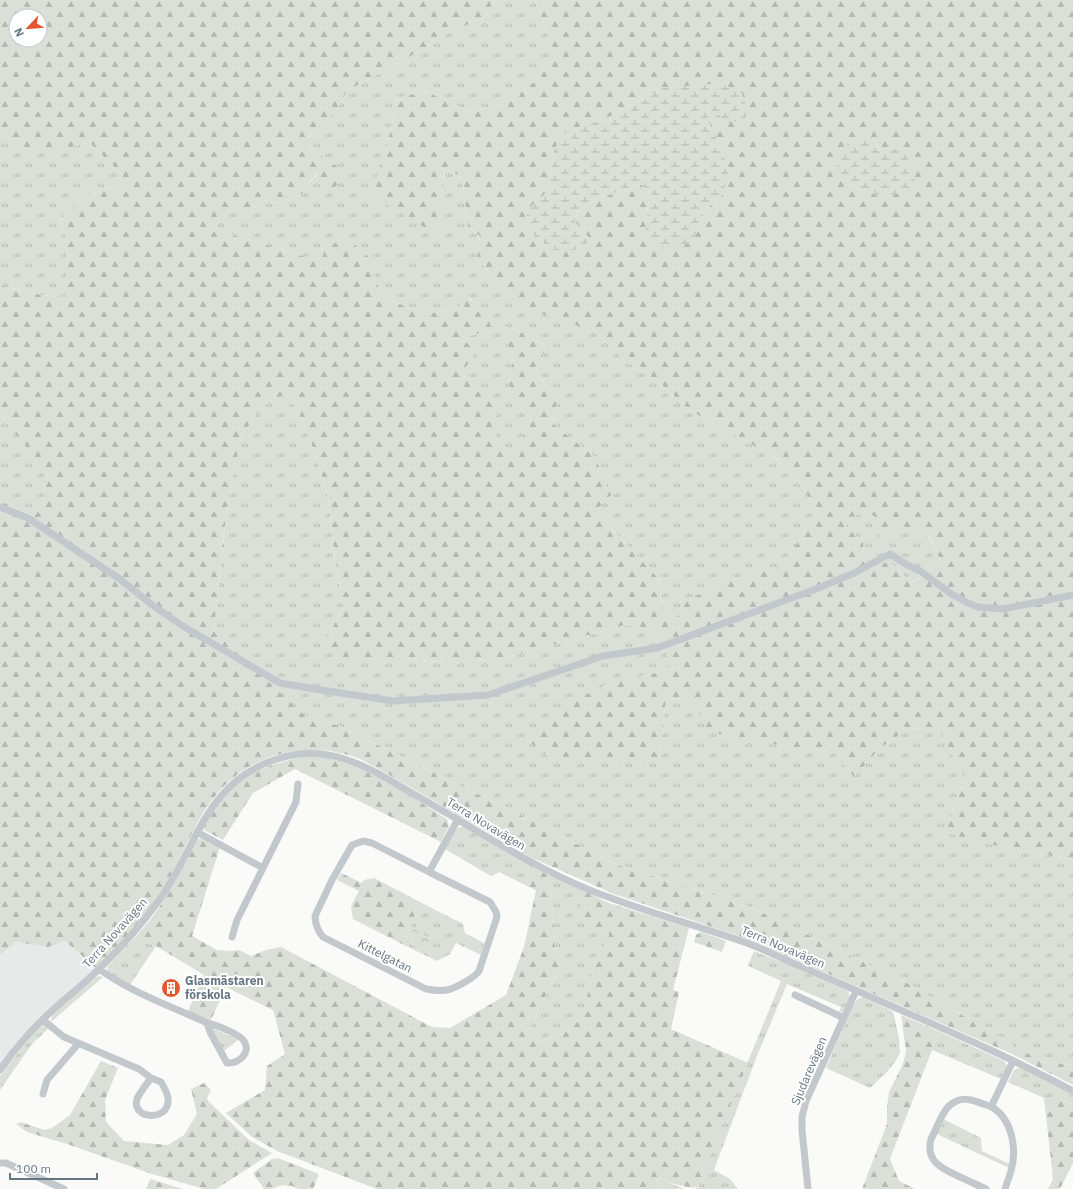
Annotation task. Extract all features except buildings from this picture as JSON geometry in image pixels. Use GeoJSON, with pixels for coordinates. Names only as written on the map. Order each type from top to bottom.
{"type":"FeatureCollection","features":[{"type":"Feature","properties":{"kind":"street"},"geometry":{"type":"LineString","coordinates":[[0,507],[28,518],[121,580],[181,625],[280,682],[393,701],[488,695],[603,656],[658,648],[816,589],[854,573],[890,554],[920,571],[953,595],[968,604],[978,607],[1003,609],[1073,595]]}},
{"type":"Feature","properties":{"kind":"street","name":"Terra Novavägen"},"geometry":{"type":"LineString","coordinates":[[0,1070],[12,1054],[43,1020],[99,969],[140,925],[161,898],[209,811],[234,781],[246,772],[258,766],[286,756],[316,753],[355,762],[381,775],[528,861],[578,885],[611,898],[747,943],[856,990],[1013,1061],[1073,1091]]}},
{"type":"Feature","properties":{"kind":"street"},"geometry":{"type":"LineString","coordinates":[[232,937],[237,920],[296,802],[298,784]]}},
{"type":"Feature","properties":{"kind":"street"},"geometry":{"type":"LineString","coordinates":[[429,872],[458,819]]}},
{"type":"Feature","properties":{"kind":"street"},"geometry":{"type":"LineString","coordinates":[[197,832],[263,868]]}},
{"type":"Feature","properties":{"kind":"street","name":"Kittelgatan"},"geometry":{"type":"LineString","coordinates":[[363,841],[372,843],[429,872],[490,902],[496,912],[497,917],[479,971],[474,977],[454,989],[437,991],[426,989],[323,937],[320,934],[315,921],[315,916],[352,845],[363,841]]}},
{"type":"Feature","properties":{"kind":"street"},"geometry":{"type":"LineString","coordinates":[[99,969],[112,978],[156,1001],[239,1036],[244,1040],[246,1046],[246,1052],[243,1057],[236,1062],[227,1063],[210,1032],[208,1024]]}},
{"type":"Feature","properties":{"kind":"street","name":"Sjudarevägen"},"geometry":{"type":"LineString","coordinates":[[808,1189],[802,1117],[806,1101],[856,990]]}},
{"type":"Feature","properties":{"kind":"street"},"geometry":{"type":"LineString","coordinates":[[795,995],[844,1018]]}},
{"type":"Feature","properties":{"kind":"street"},"geometry":{"type":"LineString","coordinates":[[43,1020],[64,1037],[139,1069],[151,1078],[161,1082],[168,1097],[168,1104],[167,1108],[155,1116],[149,1116],[142,1113],[138,1109],[137,1104],[138,1098],[151,1078]]}},
{"type":"Feature","properties":{"kind":"street"},"geometry":{"type":"LineString","coordinates":[[43,1094],[47,1080],[78,1044]]}},
{"type":"Feature","properties":{"kind":"street"},"geometry":{"type":"LineString","coordinates":[[991,1106],[1013,1061]]}},
{"type":"Feature","properties":{"kind":"street"},"geometry":{"type":"LineString","coordinates":[[986,1189],[939,1166],[933,1159],[930,1143],[946,1110],[950,1105],[961,1100],[967,1099],[991,1106],[1001,1114],[1006,1121],[1011,1134],[1012,1163],[1005,1189]]}},
{"type":"Feature","properties":{"kind":"street"},"geometry":{"type":"LineString","coordinates":[[0,1163],[6,1163],[64,1189]]}},
{"type":"Feature","properties":{"kind":"shaded area"},"geometry":{"type":"Polygon","coordinates":[[[65,941],[96,968],[0,1065],[0,955],[16,942],[48,947],[65,941]]]}},
{"type":"Feature","properties":{"kind":"green space"},"geometry":{"type":"Polygon","coordinates":[[[0,0],[495,0],[484,18],[440,36],[427,47],[347,91],[335,112],[308,138],[308,147],[338,167],[340,180],[333,190],[318,173],[307,185],[303,193],[279,203],[260,201],[251,211],[233,211],[220,218],[217,227],[224,233],[302,256],[322,259],[325,247],[347,238],[368,256],[381,295],[421,314],[454,310],[469,298],[487,317],[493,331],[461,337],[476,352],[461,374],[484,390],[501,422],[496,438],[508,452],[520,442],[532,420],[509,396],[510,374],[514,351],[506,344],[505,327],[529,335],[546,348],[536,371],[557,399],[553,424],[595,457],[611,495],[597,509],[610,527],[658,578],[662,605],[675,620],[688,599],[731,581],[784,564],[818,509],[793,476],[776,458],[689,410],[648,374],[626,362],[596,332],[528,309],[506,295],[489,271],[477,260],[480,236],[468,227],[462,177],[444,168],[440,233],[417,224],[371,194],[388,141],[398,98],[425,91],[473,113],[511,100],[537,80],[556,56],[535,0],[1073,0],[1073,860],[967,840],[945,831],[965,778],[939,730],[909,728],[880,748],[854,777],[835,753],[709,732],[691,699],[666,700],[659,762],[556,762],[526,740],[543,721],[600,686],[664,671],[670,661],[654,630],[625,625],[500,659],[449,663],[400,658],[340,659],[326,639],[344,607],[335,558],[327,490],[305,425],[288,395],[268,399],[241,436],[226,515],[214,631],[303,714],[339,726],[524,817],[617,865],[748,906],[905,982],[1041,1061],[1073,1065],[1073,1085],[1012,1054],[748,939],[614,894],[530,857],[379,769],[358,758],[338,752],[318,750],[278,754],[260,761],[243,771],[227,784],[206,809],[163,889],[146,915],[134,930],[96,968],[65,941],[48,947],[16,942],[0,955],[0,501],[33,516],[42,508],[48,476],[0,414],[0,285],[41,295],[65,297],[67,241],[60,218],[86,195],[119,186],[122,175],[89,142],[61,150],[20,147],[0,134],[0,0]],[[663,88],[611,116],[568,131],[554,150],[549,185],[544,195],[526,211],[589,238],[575,222],[577,211],[597,199],[641,184],[650,192],[645,227],[693,242],[705,210],[722,196],[723,152],[708,121],[708,110],[728,120],[741,122],[663,88]],[[870,135],[845,184],[879,196],[891,196],[882,153],[870,135]],[[866,511],[850,518],[846,527],[863,542],[864,558],[872,569],[886,562],[899,567],[908,581],[914,582],[931,570],[940,560],[932,541],[919,530],[895,530],[882,538],[875,530],[875,517],[866,511]]]}},
{"type":"Feature","properties":{"kind":"green space"},"geometry":{"type":"Polygon","coordinates":[[[495,0],[535,0],[556,56],[537,80],[511,100],[473,113],[425,91],[398,98],[388,141],[439,233],[444,168],[462,177],[468,227],[480,236],[477,260],[489,271],[506,295],[596,332],[626,362],[648,374],[689,410],[776,458],[793,476],[818,509],[784,564],[731,581],[675,620],[662,605],[658,578],[610,527],[597,509],[595,457],[553,424],[557,399],[536,371],[546,348],[529,335],[505,327],[514,351],[510,374],[509,396],[532,420],[520,442],[508,452],[496,438],[484,391],[461,374],[461,337],[493,331],[470,298],[454,310],[421,314],[381,295],[367,256],[325,247],[322,259],[302,256],[224,233],[217,227],[219,218],[233,211],[251,211],[260,201],[279,203],[303,193],[307,185],[319,173],[333,189],[338,167],[308,147],[308,138],[335,112],[347,91],[427,47],[440,36],[484,18],[495,0]]]}},
{"type":"Feature","properties":{"kind":"green space"},"geometry":{"type":"Polygon","coordinates":[[[709,84],[732,87],[742,93],[748,114],[741,122],[728,121],[708,110],[708,121],[723,152],[728,174],[722,196],[705,210],[693,242],[671,248],[659,246],[650,238],[645,227],[650,192],[641,184],[597,199],[577,211],[575,222],[589,238],[585,248],[563,252],[552,249],[533,235],[528,225],[526,211],[544,195],[549,185],[554,150],[559,139],[568,131],[611,116],[663,88],[709,84]]]}},
{"type":"Feature","properties":{"kind":"green space"},"geometry":{"type":"Polygon","coordinates":[[[0,134],[61,150],[89,142],[122,175],[119,186],[86,195],[60,218],[67,241],[66,297],[41,295],[0,285],[0,134]]]}},
{"type":"Feature","properties":{"kind":"green space"},"geometry":{"type":"Polygon","coordinates":[[[870,135],[882,153],[904,147],[915,179],[912,189],[891,196],[879,196],[845,184],[836,164],[848,144],[870,135]]]}},
{"type":"Feature","properties":{"kind":"green space"},"geometry":{"type":"Polygon","coordinates":[[[288,395],[305,425],[327,490],[335,558],[344,607],[326,639],[400,658],[449,663],[500,659],[625,625],[655,630],[670,661],[664,671],[642,676],[526,740],[556,762],[659,762],[666,700],[691,699],[781,745],[835,753],[854,776],[880,748],[909,728],[939,730],[965,778],[945,831],[968,840],[1073,860],[1073,1065],[1041,1061],[905,982],[748,906],[617,865],[524,817],[339,726],[303,715],[214,631],[226,515],[241,436],[268,399],[288,395]]]}},
{"type":"Feature","properties":{"kind":"green space"},"geometry":{"type":"Polygon","coordinates":[[[0,414],[48,476],[42,508],[33,516],[0,501],[0,414]]]}},
{"type":"Feature","properties":{"kind":"green space"},"geometry":{"type":"Polygon","coordinates":[[[866,511],[875,517],[875,530],[916,529],[922,532],[928,537],[934,546],[940,560],[931,570],[913,582],[907,581],[899,567],[872,570],[864,558],[863,542],[846,527],[850,518],[866,511]]]}},
{"type":"Feature","properties":{"kind":"green space"},"geometry":{"type":"Polygon","coordinates":[[[306,756],[325,758],[344,763],[380,778],[447,819],[449,826],[441,842],[295,769],[253,793],[223,840],[204,830],[203,826],[219,799],[238,782],[259,770],[306,756]]]}},
{"type":"Feature","properties":{"kind":"green space"},"geometry":{"type":"Polygon","coordinates":[[[459,827],[464,827],[534,867],[525,885],[499,872],[491,876],[445,849],[454,831],[459,827]]]}},
{"type":"Feature","properties":{"kind":"green space"},"geometry":{"type":"Polygon","coordinates":[[[202,838],[220,847],[192,936],[217,950],[239,950],[251,956],[266,950],[281,947],[432,1027],[450,1028],[506,995],[524,947],[536,890],[525,885],[534,867],[548,875],[551,889],[555,946],[561,965],[526,1034],[540,1041],[559,1037],[574,1026],[583,1014],[598,950],[609,942],[609,932],[584,922],[577,887],[609,903],[689,928],[673,990],[679,992],[671,1029],[748,1063],[707,1161],[699,1187],[673,1184],[658,1178],[656,1189],[377,1189],[277,1151],[252,1137],[226,1113],[265,1090],[267,1066],[285,1054],[273,1010],[226,987],[210,1022],[188,1011],[204,975],[156,946],[134,938],[161,904],[197,840],[202,838]]]}},
{"type":"Feature","properties":{"kind":"green space"},"geometry":{"type":"Polygon","coordinates":[[[341,873],[362,883],[364,880],[374,878],[418,901],[411,928],[404,945],[353,919],[351,906],[359,891],[337,880],[341,873]]]}},
{"type":"Feature","properties":{"kind":"green space"},"geometry":{"type":"Polygon","coordinates":[[[548,875],[577,887],[609,932],[609,942],[598,950],[583,1014],[574,1026],[559,1037],[540,1041],[526,1034],[561,965],[555,946],[551,889],[548,875]]]}},
{"type":"Feature","properties":{"kind":"green space"},"geometry":{"type":"Polygon","coordinates":[[[418,901],[463,924],[465,933],[484,943],[481,955],[456,943],[450,954],[437,961],[404,945],[411,928],[418,901]]]}},
{"type":"Feature","properties":{"kind":"green space"},"geometry":{"type":"Polygon","coordinates":[[[414,929],[431,939],[424,952],[407,942],[414,929]]]}},
{"type":"Feature","properties":{"kind":"green space"},"geometry":{"type":"Polygon","coordinates":[[[701,932],[726,941],[722,952],[694,942],[696,935],[701,932]]]}},
{"type":"Feature","properties":{"kind":"green space"},"geometry":{"type":"Polygon","coordinates":[[[134,938],[156,946],[130,985],[108,972],[107,967],[134,938]]]}},
{"type":"Feature","properties":{"kind":"green space"},"geometry":{"type":"Polygon","coordinates":[[[754,951],[848,991],[850,997],[842,1012],[839,1012],[841,1007],[787,984],[757,1056],[714,1170],[730,1179],[738,1189],[695,1189],[699,1187],[707,1161],[781,981],[748,966],[754,951]]]}},
{"type":"Feature","properties":{"kind":"green space"},"geometry":{"type":"Polygon","coordinates":[[[99,976],[103,977],[51,1022],[52,1015],[94,978],[99,976]]]}},
{"type":"Feature","properties":{"kind":"green space"},"geometry":{"type":"Polygon","coordinates":[[[863,997],[892,1011],[899,1038],[900,1053],[895,1062],[870,1088],[826,1068],[853,1005],[858,999],[863,997]]]}},
{"type":"Feature","properties":{"kind":"green space"},"geometry":{"type":"Polygon","coordinates":[[[901,1015],[938,1031],[890,1159],[899,1181],[915,1189],[862,1189],[887,1124],[889,1092],[903,1064],[906,1051],[901,1015]]]}},
{"type":"Feature","properties":{"kind":"green space"},"geometry":{"type":"Polygon","coordinates":[[[45,1025],[49,1028],[32,1044],[0,1090],[0,1076],[24,1045],[40,1027],[45,1025]]]}},
{"type":"Feature","properties":{"kind":"green space"},"geometry":{"type":"Polygon","coordinates":[[[212,1029],[238,1039],[238,1040],[224,1051],[212,1029]]]}},
{"type":"Feature","properties":{"kind":"green space"},"geometry":{"type":"Polygon","coordinates":[[[938,1031],[1004,1061],[1007,1066],[1001,1079],[932,1050],[938,1031]]]}},
{"type":"Feature","properties":{"kind":"green space"},"geometry":{"type":"Polygon","coordinates":[[[101,1061],[118,1068],[105,1100],[106,1122],[124,1141],[168,1145],[184,1135],[197,1114],[191,1089],[204,1083],[211,1090],[207,1098],[208,1101],[249,1140],[272,1153],[216,1189],[204,1189],[149,1173],[67,1144],[27,1132],[16,1124],[21,1122],[44,1130],[52,1128],[70,1115],[101,1061]]]}},
{"type":"Feature","properties":{"kind":"green space"},"geometry":{"type":"Polygon","coordinates":[[[1020,1067],[1061,1087],[1073,1095],[1073,1105],[1060,1098],[1044,1098],[1008,1082],[1014,1070],[1020,1067]]]}},
{"type":"Feature","properties":{"kind":"green space"},"geometry":{"type":"Polygon","coordinates":[[[1044,1098],[1060,1098],[1073,1105],[1073,1163],[1060,1189],[1048,1189],[1053,1179],[1044,1098]]]}},
{"type":"Feature","properties":{"kind":"green space"},"geometry":{"type":"Polygon","coordinates":[[[943,1119],[981,1138],[982,1151],[1010,1164],[1009,1168],[937,1134],[943,1119]]]}},
{"type":"Feature","properties":{"kind":"green space"},"geometry":{"type":"Polygon","coordinates":[[[278,1158],[319,1174],[313,1189],[298,1189],[292,1186],[282,1185],[272,1189],[264,1189],[253,1173],[272,1159],[278,1158]]]}},
{"type":"Feature","properties":{"kind":"green space"},"geometry":{"type":"Polygon","coordinates":[[[658,1178],[684,1189],[656,1189],[658,1178]]]}},
{"type":"Feature","properties":{"kind":"green space"},"geometry":{"type":"Polygon","coordinates":[[[150,1179],[183,1189],[146,1189],[150,1179]]]}},
{"type":"Feature","properties":{"kind":"place","name":"Glasmästaren förskola"},"geometry":{"type":"Point","coordinates":[171,988]}}]}
